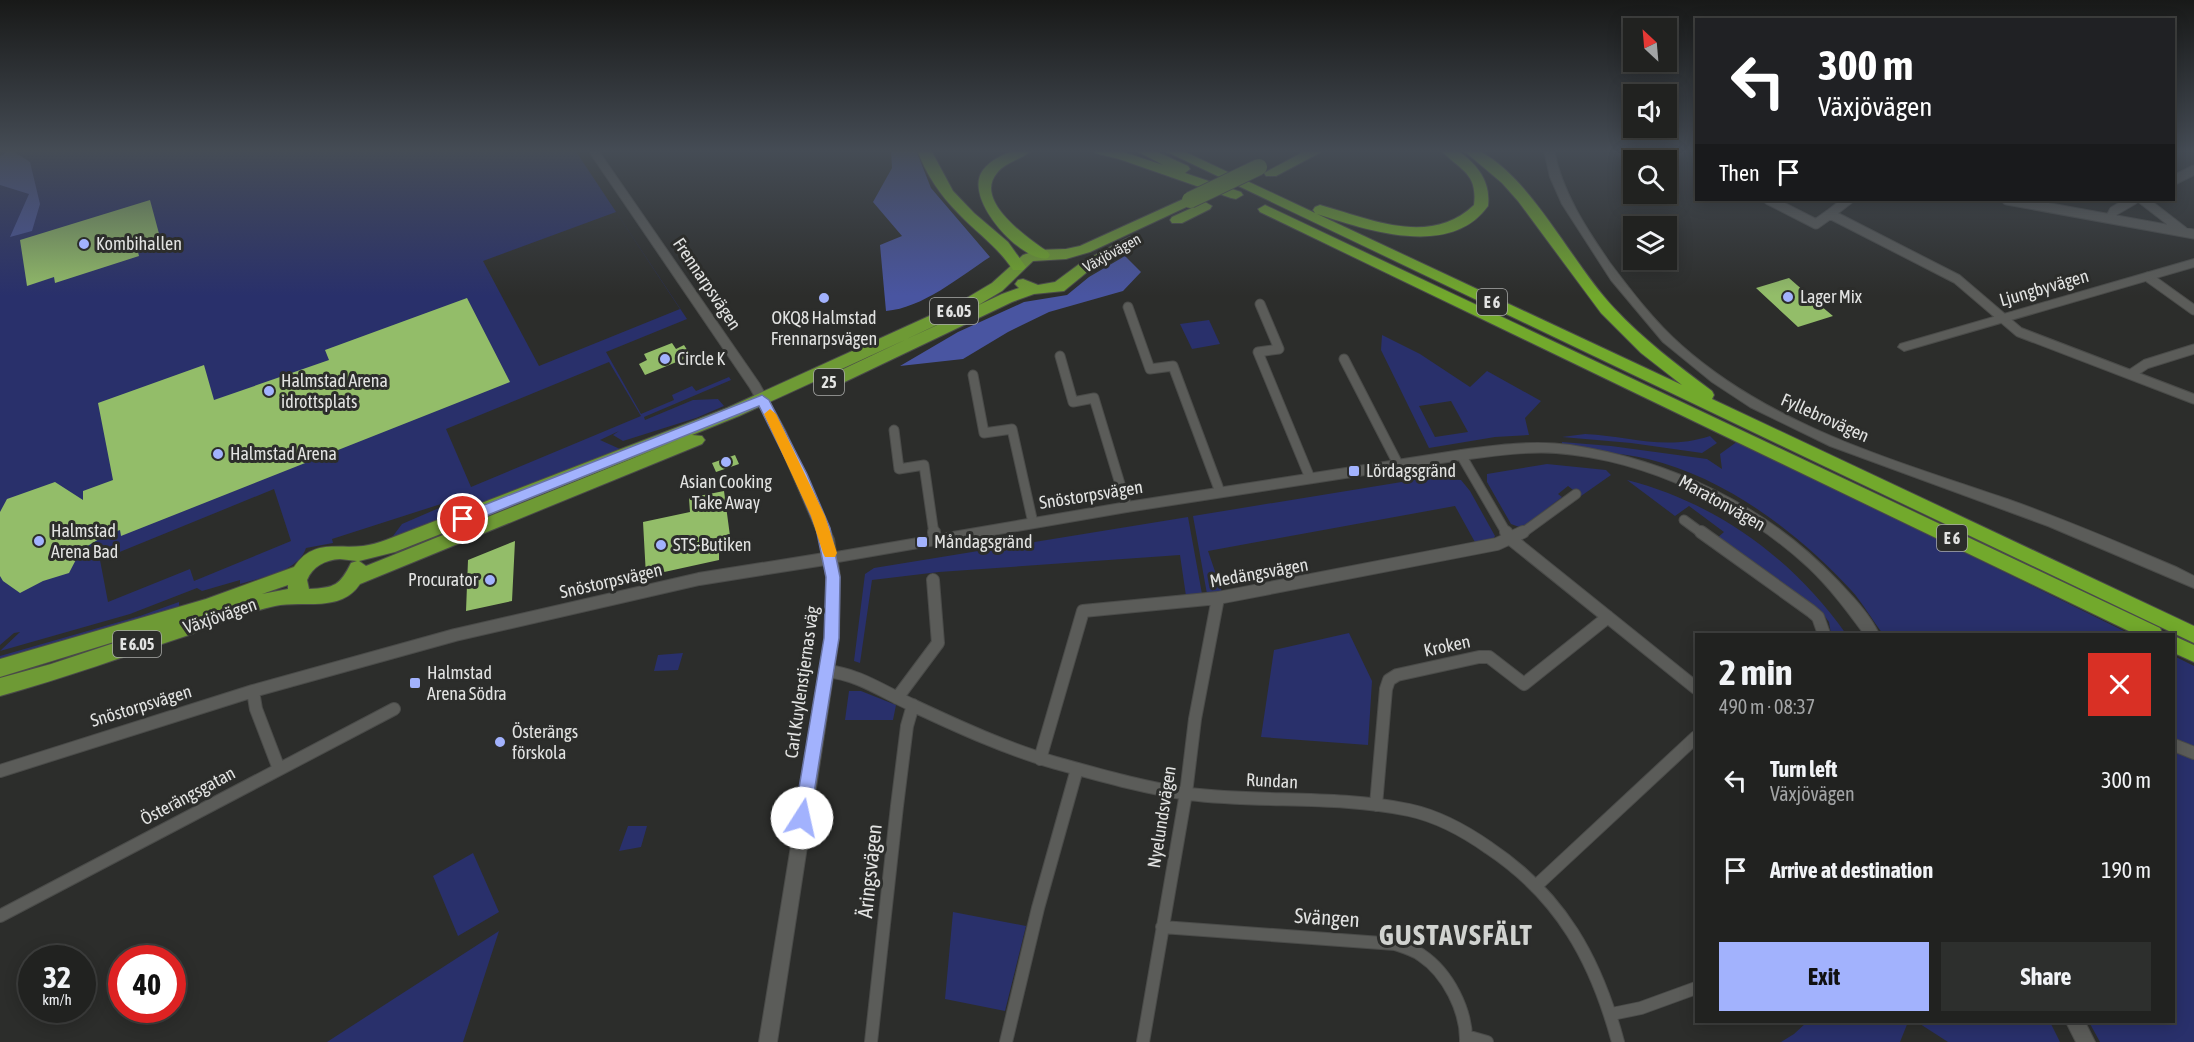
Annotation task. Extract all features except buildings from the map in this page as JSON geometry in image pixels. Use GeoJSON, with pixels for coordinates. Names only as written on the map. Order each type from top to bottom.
{"type":"FeatureCollection","features":[{"type":"Feature","properties":{"kind":"highway"},"geometry":{"type":"LineString","coordinates":[[953,199],[1010,255],[1021,283],[1033,289]]}},
{"type":"Feature","properties":{"kind":"highway"},"geometry":{"type":"LineString","coordinates":[[985,199],[995,216],[1018,237],[1048,255]]}},
{"type":"Feature","properties":{"kind":"highway","name":"Växjövägen"},"geometry":{"type":"LineString","coordinates":[[0,687],[51,673],[274,598],[330,596],[346,587],[353,579],[412,553],[623,471],[765,405],[965,306],[996,287],[1028,258],[1075,252],[1193,199]]}},
{"type":"Feature","properties":{"kind":"highway","name":"Växjövägen"},"geometry":{"type":"LineString","coordinates":[[0,668],[208,606],[301,572],[313,560],[324,555],[336,552],[367,553],[400,543],[624,456],[765,405],[958,323],[1007,298],[1033,289],[1054,289],[1104,255],[1217,199]]}},
{"type":"Feature","properties":{"kind":"highway","name":"E 6"},"geometry":{"type":"LineString","coordinates":[[1258,199],[2151,633]]}},
{"type":"Feature","properties":{"kind":"highway","name":"E 6"},"geometry":{"type":"LineString","coordinates":[[1259,199],[1740,420],[2194,635]]}},
{"type":"Feature","properties":{"kind":"highway"},"geometry":{"type":"LineString","coordinates":[[1272,199],[1363,224],[1399,231],[1436,231],[1466,221],[1481,206],[1483,199]]}},
{"type":"Feature","properties":{"kind":"highway"},"geometry":{"type":"LineString","coordinates":[[1524,199],[1595,297],[1634,338],[1740,420]]}},
{"type":"Feature","properties":{"kind":"highway","name":"Växjövägen"},"geometry":{"type":"LineString","coordinates":[[1048,255],[1068,264],[1069,277]]}},
{"type":"Feature","properties":{"kind":"highway"},"geometry":{"type":"LineString","coordinates":[[350,554],[358,564],[353,579]]}},
{"type":"Feature","properties":{"kind":"highway"},"geometry":{"type":"LineString","coordinates":[[301,572],[297,587],[304,596]]}},
{"type":"Feature","properties":{"kind":"highway"},"geometry":{"type":"LineString","coordinates":[[2175,644],[2194,654]]}},
{"type":"Feature","properties":{"kind":"street","name":"Frennarpsvägen"},"geometry":{"type":"LineString","coordinates":[[626,199],[765,405]]}},
{"type":"Feature","properties":{"kind":"street","name":"Fyllebrovägen"},"geometry":{"type":"LineString","coordinates":[[1566,199],[1585,233],[1620,284],[1677,348],[1710,375],[1760,408],[1803,431],[1879,461],[2084,534],[2194,582]]}},
{"type":"Feature","properties":{"kind":"street"},"geometry":{"type":"LineString","coordinates":[[1771,201],[1816,224],[1847,201]]}},
{"type":"Feature","properties":{"kind":"street"},"geometry":{"type":"LineString","coordinates":[[2013,201],[2190,234]]}},
{"type":"Feature","properties":{"kind":"street"},"geometry":{"type":"LineString","coordinates":[[2111,218],[2114,211],[2131,201]]}},
{"type":"Feature","properties":{"kind":"street"},"geometry":{"type":"LineString","coordinates":[[2144,201],[2190,234]]}},
{"type":"Feature","properties":{"kind":"street"},"geometry":{"type":"LineString","coordinates":[[1830,214],[1957,279],[2019,332],[2194,399]]}},
{"type":"Feature","properties":{"kind":"street","name":"Ljungbyvägen"},"geometry":{"type":"LineString","coordinates":[[1904,347],[2194,263]]}},
{"type":"Feature","properties":{"kind":"street"},"geometry":{"type":"LineString","coordinates":[[2148,277],[2194,310]]}},
{"type":"Feature","properties":{"kind":"street"},"geometry":{"type":"LineString","coordinates":[[1260,304],[1279,349],[1258,352],[1310,477]]}},
{"type":"Feature","properties":{"kind":"street"},"geometry":{"type":"LineString","coordinates":[[1128,307],[1150,369],[1173,366],[1220,492]]}},
{"type":"Feature","properties":{"kind":"street"},"geometry":{"type":"LineString","coordinates":[[2131,374],[2146,364],[2194,349]]}},
{"type":"Feature","properties":{"kind":"street"},"geometry":{"type":"LineString","coordinates":[[1060,356],[1072,402],[1094,398],[1127,507]]}},
{"type":"Feature","properties":{"kind":"street"},"geometry":{"type":"LineString","coordinates":[[1344,359],[1398,464]]}},
{"type":"Feature","properties":{"kind":"street"},"geometry":{"type":"LineString","coordinates":[[973,375],[984,433],[1011,429],[1033,523]]}},
{"type":"Feature","properties":{"kind":"street","name":"Carl Kuylenstjernas väg"},"geometry":{"type":"LineString","coordinates":[[765,405],[821,522],[831,558],[833,612],[832,638],[768,1042]]}},
{"type":"Feature","properties":{"kind":"street"},"geometry":{"type":"LineString","coordinates":[[894,430],[899,469],[924,465],[935,539]]}},
{"type":"Feature","properties":{"kind":"street","name":"Snöstorpsvägen"},"geometry":{"type":"LineString","coordinates":[[0,771],[253,691],[466,632],[699,579],[1310,477],[1461,454],[1530,449]]}},
{"type":"Feature","properties":{"kind":"street","name":"Maratonvägen"},"geometry":{"type":"LineString","coordinates":[[1530,449],[1569,450],[1630,462],[1677,478],[1726,501],[1770,530],[1830,581],[1871,633]]}},
{"type":"Feature","properties":{"kind":"street"},"geometry":{"type":"LineString","coordinates":[[1461,454],[1502,527],[1512,540],[1695,687]]}},
{"type":"Feature","properties":{"kind":"street","name":"Medängsvägen"},"geometry":{"type":"LineString","coordinates":[[1040,759],[1083,611],[1218,598],[1512,540],[1576,494]]}},
{"type":"Feature","properties":{"kind":"street"},"geometry":{"type":"LineString","coordinates":[[1684,520],[1811,611],[1818,617],[1824,633]]}},
{"type":"Feature","properties":{"kind":"street"},"geometry":{"type":"LineString","coordinates":[[897,698],[938,643],[933,580]]}},
{"type":"Feature","properties":{"kind":"street","name":"Nyelundsvägen"},"geometry":{"type":"LineString","coordinates":[[1143,1042],[1186,793],[1195,719],[1218,598]]}},
{"type":"Feature","properties":{"kind":"street","name":"Kroken"},"geometry":{"type":"LineString","coordinates":[[1376,805],[1386,689],[1389,680],[1397,675],[1479,657],[1489,657],[1524,684],[1608,617]]}},
{"type":"Feature","properties":{"kind":"street","name":"Rundan"},"geometry":{"type":"LineString","coordinates":[[826,671],[860,678],[897,698],[1040,759],[1077,769],[1186,793],[1376,805],[1412,811],[1448,824],[1493,850],[1537,885],[1564,917],[1600,979],[1612,1014],[1618,1042]]}},
{"type":"Feature","properties":{"kind":"street"},"geometry":{"type":"LineString","coordinates":[[253,691],[256,709],[279,769]]}},
{"type":"Feature","properties":{"kind":"street","name":"Äringsvägen"},"geometry":{"type":"LineString","coordinates":[[871,1042],[897,806],[907,726],[913,705]]}},
{"type":"Feature","properties":{"kind":"street","name":"Österängsgatan"},"geometry":{"type":"LineString","coordinates":[[0,916],[394,709]]}},
{"type":"Feature","properties":{"kind":"street"},"geometry":{"type":"LineString","coordinates":[[1537,885],[1695,738]]}},
{"type":"Feature","properties":{"kind":"street"},"geometry":{"type":"LineString","coordinates":[[2175,745],[2194,753]]}},
{"type":"Feature","properties":{"kind":"street"},"geometry":{"type":"LineString","coordinates":[[1006,1042],[1038,908],[1077,769]]}},
{"type":"Feature","properties":{"kind":"street","name":"Svängen"},"geometry":{"type":"LineString","coordinates":[[1162,927],[1395,944],[1425,957],[1438,974],[1459,1003],[1466,1039]]}},
{"type":"Feature","properties":{"kind":"street"},"geometry":{"type":"LineString","coordinates":[[1612,1014],[1641,1008],[1695,988]]}},
{"type":"Feature","properties":{"kind":"street"},"geometry":{"type":"LineString","coordinates":[[2076,1023],[2086,1042]]}},
{"type":"Feature","properties":{"kind":"street"},"geometry":{"type":"LineString","coordinates":[[1466,1039],[1486,1042]]}},
{"type":"Feature","properties":{"kind":"shaded area","name":"Halmstad Arena idrottsplats"},"geometry":{"type":"Polygon","coordinates":[[[0,199],[607,199],[687,319],[606,352],[641,414],[674,400],[672,395],[692,386],[696,391],[729,377],[731,380],[644,417],[645,420],[693,400],[718,399],[724,406],[696,418],[623,441],[613,435],[619,431],[600,440],[620,449],[593,464],[390,540],[402,524],[469,495],[332,539],[333,543],[306,548],[295,563],[268,576],[240,584],[240,580],[202,591],[197,588],[130,614],[0,651],[20,632],[14,633],[0,645],[0,199]],[[616,212],[483,261],[539,366],[680,309],[616,212]],[[609,362],[446,429],[471,487],[641,416],[609,362]],[[274,489],[100,560],[108,602],[190,569],[194,581],[291,541],[274,489]]]}},
{"type":"Feature","properties":{"kind":"shaded area"},"geometry":{"type":"Polygon","coordinates":[[[27,199],[39,199],[40,204],[32,231],[10,237],[27,199]]]}},
{"type":"Feature","properties":{"kind":"shaded area"},"geometry":{"type":"Polygon","coordinates":[[[875,199],[940,199],[990,257],[927,298],[900,309],[886,311],[880,245],[902,236],[873,202],[875,199]]]}},
{"type":"Feature","properties":{"kind":"shaded area"},"geometry":{"type":"Polygon","coordinates":[[[1125,256],[1141,272],[1123,291],[1049,312],[1008,332],[963,359],[900,366],[958,332],[1024,302],[1067,295],[1089,277],[1125,256]]]}},
{"type":"Feature","properties":{"kind":"shaded area"},"geometry":{"type":"Polygon","coordinates":[[[1209,320],[1220,344],[1192,349],[1180,324],[1209,320]]]}},
{"type":"Feature","properties":{"kind":"shaded area"},"geometry":{"type":"Polygon","coordinates":[[[1382,335],[1420,354],[1470,387],[1487,371],[1541,401],[1525,418],[1529,435],[1495,437],[1429,448],[1381,350],[1382,335]],[[1451,401],[1419,406],[1435,437],[1468,432],[1451,401]]]}},
{"type":"Feature","properties":{"kind":"shaded area"},"geometry":{"type":"Polygon","coordinates":[[[1585,434],[1662,442],[1693,440],[1710,436],[1717,443],[1702,453],[1631,443],[1562,437],[1585,434]]]}},
{"type":"Feature","properties":{"kind":"shaded area"},"geometry":{"type":"Polygon","coordinates":[[[1738,441],[2128,633],[1882,633],[1855,595],[1830,568],[1784,528],[1732,494],[1705,479],[1648,459],[1583,450],[1562,445],[1562,442],[1707,459],[1722,469],[1720,454],[1738,441]]]}},
{"type":"Feature","properties":{"kind":"shaded area"},"geometry":{"type":"Polygon","coordinates":[[[1547,464],[1606,470],[1611,475],[1581,496],[1568,486],[1558,494],[1562,497],[1522,528],[1511,524],[1487,482],[1487,474],[1547,464]]]}},
{"type":"Feature","properties":{"kind":"shaded area"},"geometry":{"type":"Polygon","coordinates":[[[1426,478],[1461,480],[1470,491],[1495,536],[1492,541],[1476,544],[1455,506],[1208,551],[1222,592],[1207,594],[1193,516],[1426,478]]]}},
{"type":"Feature","properties":{"kind":"shaded area"},"geometry":{"type":"Polygon","coordinates":[[[1627,480],[1692,503],[1722,519],[1750,538],[1777,558],[1802,582],[1845,633],[1831,633],[1829,622],[1823,614],[1716,539],[1724,532],[1689,506],[1675,516],[1627,480]]]}},
{"type":"Feature","properties":{"kind":"shaded area"},"geometry":{"type":"Polygon","coordinates":[[[1188,517],[1202,594],[1186,596],[1180,555],[939,572],[872,580],[860,663],[854,661],[865,574],[874,568],[1188,517]]]}},
{"type":"Feature","properties":{"kind":"shaded area"},"geometry":{"type":"Polygon","coordinates":[[[179,602],[179,606],[153,616],[0,663],[0,656],[140,616],[179,602]]]}},
{"type":"Feature","properties":{"kind":"shaded area"},"geometry":{"type":"Polygon","coordinates":[[[1349,633],[1372,681],[1368,745],[1261,737],[1274,650],[1349,633]]]}},
{"type":"Feature","properties":{"kind":"shaded area"},"geometry":{"type":"Polygon","coordinates":[[[683,653],[678,670],[654,671],[658,655],[683,653]]]}},
{"type":"Feature","properties":{"kind":"shaded area"},"geometry":{"type":"Polygon","coordinates":[[[2175,656],[2194,666],[2194,1042],[2100,1042],[2090,1023],[2175,1023],[2175,656]]]}},
{"type":"Feature","properties":{"kind":"shaded area"},"geometry":{"type":"Polygon","coordinates":[[[849,691],[861,691],[896,705],[893,720],[845,720],[849,691]]]}},
{"type":"Feature","properties":{"kind":"shaded area"},"geometry":{"type":"Polygon","coordinates":[[[628,826],[647,826],[641,847],[619,851],[628,826]]]}},
{"type":"Feature","properties":{"kind":"shaded area"},"geometry":{"type":"Polygon","coordinates":[[[473,853],[499,912],[458,936],[433,876],[473,853]]]}},
{"type":"Feature","properties":{"kind":"shaded area"},"geometry":{"type":"Polygon","coordinates":[[[953,912],[1026,926],[1005,1011],[945,999],[953,912]]]}},
{"type":"Feature","properties":{"kind":"shaded area"},"geometry":{"type":"Polygon","coordinates":[[[499,931],[463,1042],[327,1042],[499,931]]]}},
{"type":"Feature","properties":{"kind":"shaded area"},"geometry":{"type":"Polygon","coordinates":[[[1806,1023],[1908,1023],[1900,1042],[1781,1042],[1806,1023]]]}},
{"type":"Feature","properties":{"kind":"shaded area"},"geometry":{"type":"Polygon","coordinates":[[[1919,1023],[2050,1023],[2060,1042],[1948,1042],[1919,1023]]]}},
{"type":"Feature","properties":{"kind":"slow traffic"},"geometry":{"type":"LineString","coordinates":[[770,414],[800,474],[823,528],[830,553]]}},
{"type":"Feature","properties":{"kind":"place","name":"Kombihallen"},"geometry":{"type":"Point","coordinates":[84,244]}},
{"type":"Feature","properties":{"kind":"place","name":"Lager Mix"},"geometry":{"type":"Point","coordinates":[1788,297]}},
{"type":"Feature","properties":{"kind":"place","name":"OKQ8 Halmstad Frennarpsvägen"},"geometry":{"type":"Point","coordinates":[824,298]}},
{"type":"Feature","properties":{"kind":"place","name":"Circle K"},"geometry":{"type":"Point","coordinates":[665,359]}},
{"type":"Feature","properties":{"kind":"place","name":"Halmstad Arena idrottsplats"},"geometry":{"type":"Point","coordinates":[269,391]}},
{"type":"Feature","properties":{"kind":"place","name":"Halmstad Arena"},"geometry":{"type":"Point","coordinates":[218,454]}},
{"type":"Feature","properties":{"kind":"place","name":"Asian Cooking Take Away"},"geometry":{"type":"Point","coordinates":[726,462]}},
{"type":"Feature","properties":{"kind":"place","name":"Lördagsgränd"},"geometry":{"type":"Point","coordinates":[1354,471]}},
{"type":"Feature","properties":{"kind":"place","name":"Halmstad Arena Bad"},"geometry":{"type":"Point","coordinates":[39,541]}},
{"type":"Feature","properties":{"kind":"place","name":"Måndagsgränd"},"geometry":{"type":"Point","coordinates":[922,542]}},
{"type":"Feature","properties":{"kind":"place","name":"STS-Butiken"},"geometry":{"type":"Point","coordinates":[661,545]}},
{"type":"Feature","properties":{"kind":"place","name":"Procurator"},"geometry":{"type":"Point","coordinates":[490,580]}},
{"type":"Feature","properties":{"kind":"place","name":"Halmstad Arena Södra"},"geometry":{"type":"Point","coordinates":[415,683]}},
{"type":"Feature","properties":{"kind":"place","name":"Österängs förskola"},"geometry":{"type":"Point","coordinates":[500,742]}},
{"type":"Feature","properties":{"kind":"district","name":"GUSTAVSFÄLT"},"geometry":{"type":"Point","coordinates":[1456,935]}},
{"type":"Feature","properties":{"kind":"route"},"geometry":{"type":"LineString","coordinates":[[463,519],[762,400],[800,474],[823,528],[831,558],[833,577],[832,638],[802,818]]}}]}
